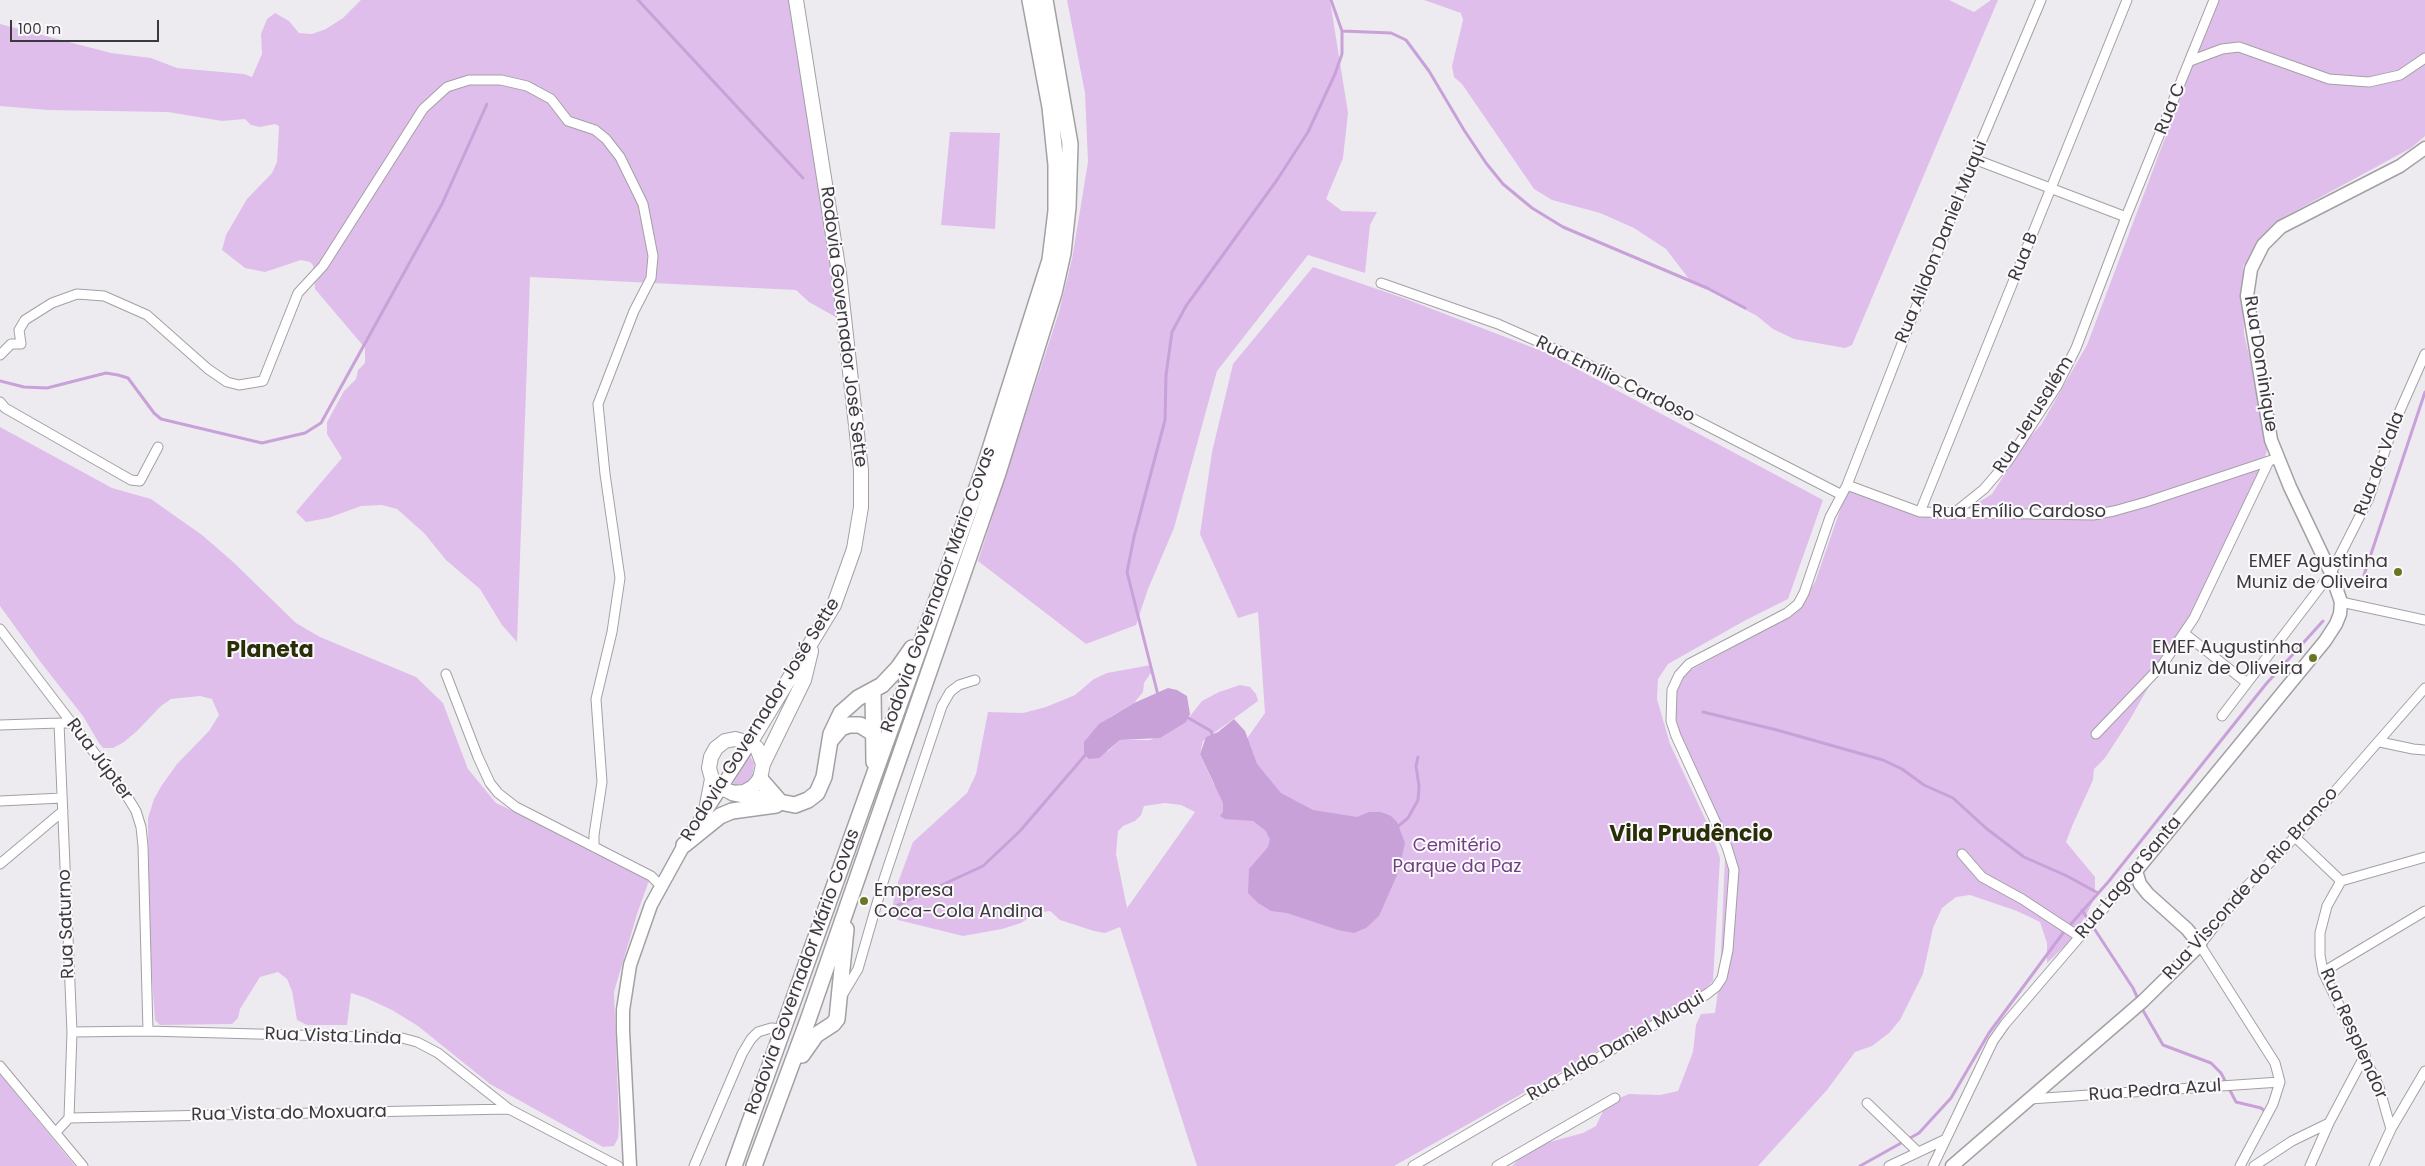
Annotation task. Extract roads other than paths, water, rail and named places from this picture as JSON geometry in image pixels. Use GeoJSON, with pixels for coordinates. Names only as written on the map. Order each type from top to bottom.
{"type":"FeatureCollection","features":[{"type":"Feature","properties":{"kind":"highway","name":"Rodovia Governador Mário Covas"},"geometry":{"type":"LineString","coordinates":[[734,1166],[799,988],[904,686],[984,468],[1050,260],[1056,211],[1056,165],[1045,72],[1030,0]]}},
{"type":"Feature","properties":{"kind":"highway","name":"Rodovia Governador Mário Covas"},"geometry":{"type":"LineString","coordinates":[[754,1166],[808,1020],[998,474],[1054,293],[1063,253],[1069,199],[1070,144],[1045,0]]}},
{"type":"Feature","properties":{"kind":"highway"},"geometry":{"type":"LineString","coordinates":[[722,787],[785,803],[799,804],[808,800],[817,792],[824,777],[833,726],[841,714],[858,698],[878,688],[898,668],[926,628]]}},
{"type":"Feature","properties":{"kind":"highway"},"geometry":{"type":"LineString","coordinates":[[878,688],[904,686],[910,691],[912,698],[878,802],[878,818]]}},
{"type":"Feature","properties":{"kind":"highway"},"geometry":{"type":"LineString","coordinates":[[874,772],[873,733],[878,688]]}},
{"type":"Feature","properties":{"kind":"highway"},"geometry":{"type":"LineString","coordinates":[[830,742],[841,728],[849,725],[860,725],[873,733]]}},
{"type":"Feature","properties":{"kind":"highway"},"geometry":{"type":"LineString","coordinates":[[761,771],[785,803]]}},
{"type":"Feature","properties":{"kind":"highway"},"geometry":{"type":"LineString","coordinates":[[684,845],[720,816],[732,811],[785,803]]}},
{"type":"Feature","properties":{"kind":"highway"},"geometry":{"type":"LineString","coordinates":[[781,1096],[812,1039],[837,1019],[852,894]]}},
{"type":"Feature","properties":{"kind":"highway"},"geometry":{"type":"LineString","coordinates":[[799,988],[803,1011],[808,1020],[814,1026],[826,1028]]}},
{"type":"Feature","properties":{"kind":"main road","name":"Rodovia Governador José Sette"},"geometry":{"type":"LineString","coordinates":[[750,743],[834,605],[845,578],[858,528],[862,487],[839,273],[796,0]]}},
{"type":"Feature","properties":{"kind":"main road"},"geometry":{"type":"LineString","coordinates":[[778,698],[735,739],[720,745],[710,757],[709,768],[722,787],[744,792],[753,787],[804,680],[814,640]]}},
{"type":"Feature","properties":{"kind":"main road"},"geometry":{"type":"LineString","coordinates":[[735,739],[750,743],[757,748],[761,771]]}},
{"type":"Feature","properties":{"kind":"main road"},"geometry":{"type":"LineString","coordinates":[[706,810],[722,787]]}},
{"type":"Feature","properties":{"kind":"street","name":"Rua Aildon Daniel Muqui"},"geometry":{"type":"LineString","coordinates":[[1847,485],[1974,159],[2041,0]]}},
{"type":"Feature","properties":{"kind":"street","name":"Rua B"},"geometry":{"type":"LineString","coordinates":[[1920,512],[2127,0]]}},
{"type":"Feature","properties":{"kind":"street","name":"Rua C"},"geometry":{"type":"LineString","coordinates":[[2126,217],[2214,0]]}},
{"type":"Feature","properties":{"kind":"street"},"geometry":{"type":"LineString","coordinates":[[2190,61],[2222,50],[2240,47],[2329,79],[2369,82],[2400,75],[2425,58]]}},
{"type":"Feature","properties":{"kind":"street"},"geometry":{"type":"LineString","coordinates":[[0,355],[11,344],[21,344],[20,330],[24,320],[52,303],[77,294],[104,296],[147,315],[208,369],[227,382],[254,384],[263,381],[298,293],[324,266],[423,109],[447,87],[469,80],[500,80],[527,86],[551,99],[568,121],[595,130],[606,139],[620,157],[644,204],[653,256],[651,278],[634,311],[598,404],[605,474],[620,578],[612,632],[596,699],[602,782],[594,847]]}},
{"type":"Feature","properties":{"kind":"street","name":"Rua Dominique"},"geometry":{"type":"LineString","coordinates":[[2341,602],[2331,573],[2273,459],[2270,430],[2247,296],[2248,284],[2256,256],[2281,227],[2400,166],[2425,148]]}},
{"type":"Feature","properties":{"kind":"street"},"geometry":{"type":"LineString","coordinates":[[1974,159],[2126,217]]}},
{"type":"Feature","properties":{"kind":"street","name":"Rua Jerusalém"},"geometry":{"type":"LineString","coordinates":[[1953,514],[1984,489],[1997,475],[2057,386],[2076,348],[2126,217]]}},
{"type":"Feature","properties":{"kind":"street","name":"Rua Emílio Cardoso"},"geometry":{"type":"LineString","coordinates":[[1381,283],[1498,324],[1574,358],[1840,494]]}},
{"type":"Feature","properties":{"kind":"street","name":"Rua da Vala"},"geometry":{"type":"LineString","coordinates":[[2222,716],[2331,573],[2369,498],[2394,424],[2425,354]]}},
{"type":"Feature","properties":{"kind":"street"},"geometry":{"type":"LineString","coordinates":[[0,402],[5,408],[132,480],[140,481],[158,447]]}},
{"type":"Feature","properties":{"kind":"street"},"geometry":{"type":"LineString","coordinates":[[2096,734],[2163,664],[2194,618],[2273,459]]}},
{"type":"Feature","properties":{"kind":"street","name":"Rua Emílio Cardoso"},"geometry":{"type":"LineString","coordinates":[[1847,485],[1920,512],[2070,515],[2114,512],[2273,459]]}},
{"type":"Feature","properties":{"kind":"street","name":"Rua Aldo Daniel Muqui"},"geometry":{"type":"LineString","coordinates":[[1413,1166],[1707,994],[1722,978],[1728,950],[1734,870],[1727,846],[1676,736],[1671,721],[1672,690],[1679,675],[1689,664],[1787,613],[1798,604],[1804,593],[1840,494],[1847,485]]}},
{"type":"Feature","properties":{"kind":"street"},"geometry":{"type":"LineString","coordinates":[[2341,602],[2425,620]]}},
{"type":"Feature","properties":{"kind":"street","name":"Rua Lagoa Santa"},"geometry":{"type":"LineString","coordinates":[[1932,1166],[1993,1041],[2325,641],[2336,624],[2341,602]]}},
{"type":"Feature","properties":{"kind":"street","name":"Rua Júpter"},"geometry":{"type":"LineString","coordinates":[[0,629],[4,639],[125,793],[136,811],[141,827],[148,1031]]}},
{"type":"Feature","properties":{"kind":"street"},"geometry":{"type":"LineString","coordinates":[[2184,633],[2247,683]]}},
{"type":"Feature","properties":{"kind":"street"},"geometry":{"type":"LineString","coordinates":[[446,674],[478,757],[490,783],[498,793],[516,807],[651,876],[661,886]]}},
{"type":"Feature","properties":{"kind":"street"},"geometry":{"type":"LineString","coordinates":[[840,999],[858,969],[884,879],[942,706],[950,692],[959,685],[975,680]]}},
{"type":"Feature","properties":{"kind":"street","name":"Rua Visconde do Rio Branco"},"geometry":{"type":"LineString","coordinates":[[1952,1166],[2170,976],[2200,945],[2242,891],[2294,838],[2380,742],[2425,688]]}},
{"type":"Feature","properties":{"kind":"street","name":"Rua Saturno"},"geometry":{"type":"LineString","coordinates":[[59,723],[72,1032],[69,1118]]}},
{"type":"Feature","properties":{"kind":"street"},"geometry":{"type":"LineString","coordinates":[[0,725],[70,723]]}},
{"type":"Feature","properties":{"kind":"street"},"geometry":{"type":"LineString","coordinates":[[2380,742],[2425,750]]}},
{"type":"Feature","properties":{"kind":"street","name":"Rodovia Governador José Sette"},"geometry":{"type":"LineString","coordinates":[[722,787],[750,743]]}},
{"type":"Feature","properties":{"kind":"street"},"geometry":{"type":"LineString","coordinates":[[0,801],[62,798]]}},
{"type":"Feature","properties":{"kind":"street","name":"Rodovia Governador José Sette"},"geometry":{"type":"LineString","coordinates":[[630,1166],[623,1010],[630,965],[640,932],[661,886],[706,810]]}},
{"type":"Feature","properties":{"kind":"street"},"geometry":{"type":"LineString","coordinates":[[0,864],[63,812]]}},
{"type":"Feature","properties":{"kind":"street"},"geometry":{"type":"LineString","coordinates":[[2294,838],[2341,881],[2425,857]]}},
{"type":"Feature","properties":{"kind":"street"},"geometry":{"type":"LineString","coordinates":[[1962,854],[1982,878],[2022,899],[2080,937]]}},
{"type":"Feature","properties":{"kind":"street"},"geometry":{"type":"LineString","coordinates":[[2136,871],[2140,884],[2148,894],[2187,929],[2200,945],[2275,1062],[2280,1082],[2273,1104],[2240,1166]]}},
{"type":"Feature","properties":{"kind":"street","name":"Rua Resplendor"},"geometry":{"type":"LineString","coordinates":[[2341,881],[2327,906],[2320,933],[2320,955],[2323,972],[2379,1087],[2391,1128]]}},
{"type":"Feature","properties":{"kind":"street"},"geometry":{"type":"LineString","coordinates":[[2323,972],[2425,911]]}},
{"type":"Feature","properties":{"kind":"street"},"geometry":{"type":"LineString","coordinates":[[842,969],[858,969]]}},
{"type":"Feature","properties":{"kind":"street"},"geometry":{"type":"LineString","coordinates":[[694,1166],[742,1054],[751,1039],[758,1032],[771,1028],[784,1029]]}},
{"type":"Feature","properties":{"kind":"street","name":"Rua Vista Linda"},"geometry":{"type":"LineString","coordinates":[[72,1032],[148,1031],[402,1038],[422,1044],[438,1053],[509,1109],[618,1166]]}},
{"type":"Feature","properties":{"kind":"street"},"geometry":{"type":"LineString","coordinates":[[2310,1166],[2329,1123],[2365,1055]]}},
{"type":"Feature","properties":{"kind":"street"},"geometry":{"type":"LineString","coordinates":[[0,1066],[57,1131],[83,1166]]}},
{"type":"Feature","properties":{"kind":"street"},"geometry":{"type":"LineString","coordinates":[[2374,1166],[2391,1128],[2425,1071]]}},
{"type":"Feature","properties":{"kind":"street","name":"Rua Pedra Azul"},"geometry":{"type":"LineString","coordinates":[[2030,1099],[2280,1082]]}},
{"type":"Feature","properties":{"kind":"street"},"geometry":{"type":"LineString","coordinates":[[1497,1166],[1615,1098]]}},
{"type":"Feature","properties":{"kind":"street"},"geometry":{"type":"LineString","coordinates":[[1866,1103],[1918,1152]]}},
{"type":"Feature","properties":{"kind":"street","name":"Rua Vista do Moxuara"},"geometry":{"type":"LineString","coordinates":[[69,1118],[509,1109]]}},
{"type":"Feature","properties":{"kind":"street"},"geometry":{"type":"LineString","coordinates":[[57,1131],[69,1118]]}},
{"type":"Feature","properties":{"kind":"street"},"geometry":{"type":"LineString","coordinates":[[2254,1166],[2292,1140],[2329,1123]]}},
{"type":"Feature","properties":{"kind":"street"},"geometry":{"type":"LineString","coordinates":[[1889,1166],[1944,1140]]}},
{"type":"Feature","properties":{"kind":"waterway"},"geometry":{"type":"LineString","coordinates":[[638,0],[803,178]]}},
{"type":"Feature","properties":{"kind":"waterway"},"geometry":{"type":"LineString","coordinates":[[1158,695],[1127,572],[1134,537],[1165,420],[1166,375],[1172,332],[1186,306],[1277,180],[1308,132],[1335,74],[1342,54],[1342,31],[1331,0]]}},
{"type":"Feature","properties":{"kind":"waterway"},"geometry":{"type":"LineString","coordinates":[[1342,31],[1391,33],[1406,40],[1429,71],[1486,163],[1503,184],[1532,208],[1563,227],[1707,288],[1745,308]]}},
{"type":"Feature","properties":{"kind":"waterway"},"geometry":{"type":"LineString","coordinates":[[0,381],[24,387],[47,388],[106,373],[118,375],[128,378],[154,413],[161,419],[262,443],[305,433],[321,423],[442,204],[487,104]]}},
{"type":"Feature","properties":{"kind":"waterway"},"geometry":{"type":"LineString","coordinates":[[2364,575],[2425,392]]}},
{"type":"Feature","properties":{"kind":"waterway"},"geometry":{"type":"LineString","coordinates":[[1860,1166],[1919,1133],[1951,1098],[1989,1033],[2063,933],[2109,881],[2266,684],[2323,621]]}},
{"type":"Feature","properties":{"kind":"waterway"},"geometry":{"type":"LineString","coordinates":[[1703,712],[1777,730],[1883,760],[1902,769],[1924,785],[1953,798],[1987,829],[2024,857],[2067,876],[2098,893]]}},
{"type":"Feature","properties":{"kind":"waterway"},"geometry":{"type":"LineString","coordinates":[[1185,716],[1211,731],[1213,737]]}},
{"type":"Feature","properties":{"kind":"waterway"},"geometry":{"type":"LineString","coordinates":[[896,906],[983,866],[1020,831],[1087,753]]}},
{"type":"Feature","properties":{"kind":"waterway"},"geometry":{"type":"LineString","coordinates":[[1396,828],[1408,818],[1418,800],[1419,786],[1416,766],[1418,757]]}},
{"type":"Feature","properties":{"kind":"waterway"},"geometry":{"type":"LineString","coordinates":[[2082,910],[2133,988],[2139,1001]]}},
{"type":"Feature","properties":{"kind":"waterway"},"geometry":{"type":"LineString","coordinates":[[2141,1007],[2163,1045],[2211,1063],[2221,1073],[2236,1102],[2261,1108],[2267,1113]]}},
{"type":"Feature","properties":{"kind":"place","name":"EMEF Agustinha Muniz de Oliveira"},"geometry":{"type":"Point","coordinates":[2398,572]}},
{"type":"Feature","properties":{"kind":"place","name":"EMEF Augustinha Muniz de Oliveira"},"geometry":{"type":"Point","coordinates":[2313,658]}},
{"type":"Feature","properties":{"kind":"place","name":"Empresa Coca-Cola Andina"},"geometry":{"type":"Point","coordinates":[864,901]}},
{"type":"Feature","properties":{"kind":"district","name":"Planeta"},"geometry":{"type":"Point","coordinates":[270,651]}},
{"type":"Feature","properties":{"kind":"district","name":"Vila Prudêncio"},"geometry":{"type":"Point","coordinates":[1691,835]}},
{"type":"Feature","properties":{"kind":"park label","name":"Cemitério Parque da Paz"},"geometry":{"type":"Point","coordinates":[1457,856]}}]}
